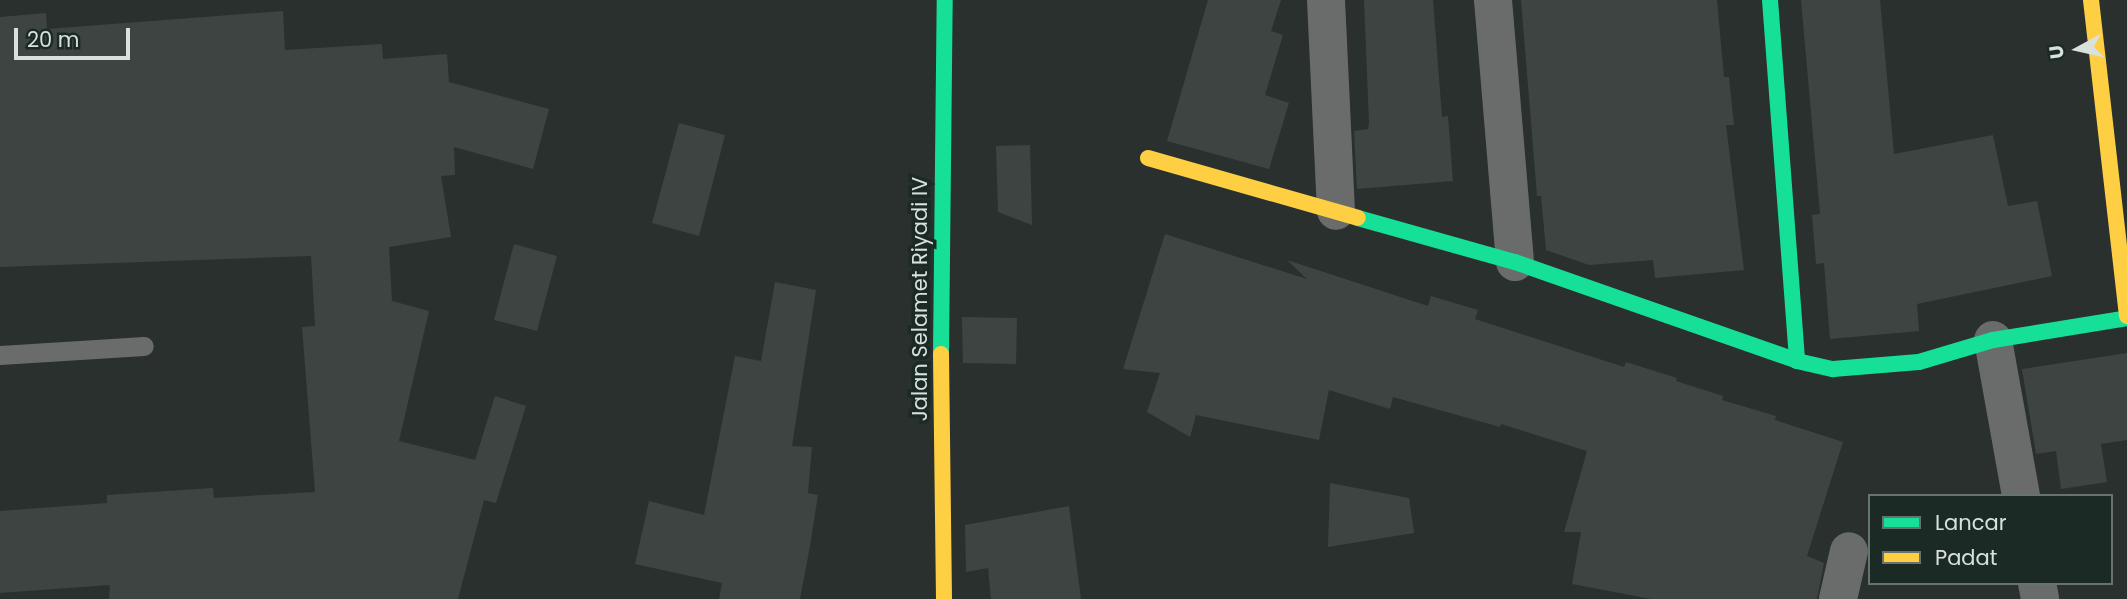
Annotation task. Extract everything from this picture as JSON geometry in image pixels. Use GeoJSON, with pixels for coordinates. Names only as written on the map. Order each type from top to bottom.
{"type":"FeatureCollection","features":[{"type":"Feature","properties":{"kind":"street","name":"Jalan Selamet Riyadi IV"},"geometry":{"type":"LineString","coordinates":[[944,599],[940,298],[945,0]]}},
{"type":"Feature","properties":{"kind":"street"},"geometry":{"type":"LineString","coordinates":[[1326,0],[1336,211]]}},
{"type":"Feature","properties":{"kind":"street"},"geometry":{"type":"LineString","coordinates":[[1493,0],[1515,262]]}},
{"type":"Feature","properties":{"kind":"street"},"geometry":{"type":"LineString","coordinates":[[1770,0],[1797,361]]}},
{"type":"Feature","properties":{"kind":"street"},"geometry":{"type":"LineString","coordinates":[[1148,158],[1515,262],[1797,361],[1833,369],[1873,368],[1919,362],[1993,341],[2127,317],[2091,0]]}},
{"type":"Feature","properties":{"kind":"street"},"geometry":{"type":"LineString","coordinates":[[1993,341],[2021,494]]}},
{"type":"Feature","properties":{"kind":"street"},"geometry":{"type":"LineString","coordinates":[[1838,599],[1849,551]]}},
{"type":"Feature","properties":{"kind":"lane"},"geometry":{"type":"LineString","coordinates":[[0,355],[144,346]]}},
{"type":"Feature","properties":{"kind":"building"},"geometry":{"type":"Polygon","coordinates":[[[1208,0],[1281,0],[1271,31],[1283,35],[1265,95],[1289,103],[1269,169],[1167,141],[1208,0]]]}},
{"type":"Feature","properties":{"kind":"building"},"geometry":{"type":"Polygon","coordinates":[[[1364,0],[1433,0],[1442,117],[1448,116],[1453,181],[1357,189],[1354,131],[1368,129],[1369,123],[1364,0]]]}},
{"type":"Feature","properties":{"kind":"building"},"geometry":{"type":"Polygon","coordinates":[[[1521,0],[1717,0],[1724,77],[1729,77],[1734,125],[1726,125],[1744,270],[1655,278],[1653,260],[1589,265],[1546,250],[1541,196],[1537,196],[1521,0]]]}},
{"type":"Feature","properties":{"kind":"building"},"geometry":{"type":"Polygon","coordinates":[[[1801,0],[1880,0],[1894,154],[1993,135],[2008,206],[2037,201],[2052,276],[1917,304],[1919,331],[1830,339],[1824,263],[1816,264],[1812,215],[1820,214],[1801,0]]]}},
{"type":"Feature","properties":{"kind":"building"},"geometry":{"type":"Polygon","coordinates":[[[283,11],[285,50],[382,44],[383,59],[447,54],[449,82],[549,109],[533,169],[454,147],[455,175],[441,176],[451,237],[389,247],[392,301],[429,311],[399,441],[475,460],[495,396],[526,406],[496,503],[484,500],[458,599],[109,599],[110,585],[0,593],[0,511],[107,503],[107,495],[213,488],[214,498],[315,492],[302,327],[315,326],[311,256],[0,267],[0,17],[46,13],[47,29],[283,11]]]}},
{"type":"Feature","properties":{"kind":"building"},"geometry":{"type":"Polygon","coordinates":[[[679,123],[725,135],[699,236],[652,223],[679,123]]]}},
{"type":"Feature","properties":{"kind":"building"},"geometry":{"type":"Polygon","coordinates":[[[1030,145],[1032,225],[998,212],[996,146],[1030,145]]]}},
{"type":"Feature","properties":{"kind":"building"},"geometry":{"type":"Polygon","coordinates":[[[1165,234],[1307,279],[1287,260],[1428,306],[1431,296],[1478,310],[1475,319],[1624,367],[1626,362],[1677,378],[1676,381],[1723,396],[1722,400],[1776,416],[1775,420],[1843,442],[1807,556],[1824,563],[1817,599],[1651,599],[1572,584],[1581,532],[1564,532],[1587,451],[1501,424],[1500,427],[1393,397],[1390,409],[1329,390],[1319,440],[1196,415],[1190,437],[1147,412],[1160,373],[1123,369],[1165,234]]]}},
{"type":"Feature","properties":{"kind":"building"},"geometry":{"type":"Polygon","coordinates":[[[514,244],[557,256],[537,331],[494,320],[514,244]]]}},
{"type":"Feature","properties":{"kind":"building"},"geometry":{"type":"Polygon","coordinates":[[[775,282],[816,290],[792,446],[812,447],[808,493],[818,495],[810,546],[800,599],[719,599],[722,583],[635,564],[649,501],[704,515],[735,356],[761,361],[775,282]]]}},
{"type":"Feature","properties":{"kind":"building"},"geometry":{"type":"Polygon","coordinates":[[[962,317],[1017,318],[1016,364],[963,363],[962,317]]]}},
{"type":"Feature","properties":{"kind":"building"},"geometry":{"type":"Polygon","coordinates":[[[2127,353],[2127,440],[2101,444],[2107,482],[2061,489],[2056,451],[2036,454],[2022,369],[2127,353]]]}},
{"type":"Feature","properties":{"kind":"building"},"geometry":{"type":"Polygon","coordinates":[[[1330,483],[1409,498],[1414,533],[1328,547],[1330,483]]]}},
{"type":"Feature","properties":{"kind":"building"},"geometry":{"type":"Polygon","coordinates":[[[1069,506],[1081,599],[991,599],[988,568],[966,572],[965,525],[1069,506]]]}},
{"type":"Feature","properties":{"kind":"traffic: fast"},"geometry":{"type":"LineString","coordinates":[[941,354],[945,0]]}},
{"type":"Feature","properties":{"kind":"traffic: fast"},"geometry":{"type":"LineString","coordinates":[[1770,0],[1797,361]]}},
{"type":"Feature","properties":{"kind":"traffic: fast"},"geometry":{"type":"LineString","coordinates":[[1358,218],[1515,262],[1797,361],[1833,369],[1919,362],[1993,340],[2127,318]]}},
{"type":"Feature","properties":{"kind":"traffic: slow"},"geometry":{"type":"LineString","coordinates":[[2091,0],[2127,316]]}},
{"type":"Feature","properties":{"kind":"traffic: slow"},"geometry":{"type":"LineString","coordinates":[[1148,158],[1358,218]]}},
{"type":"Feature","properties":{"kind":"traffic: slow"},"geometry":{"type":"LineString","coordinates":[[941,354],[944,599]]}}]}
